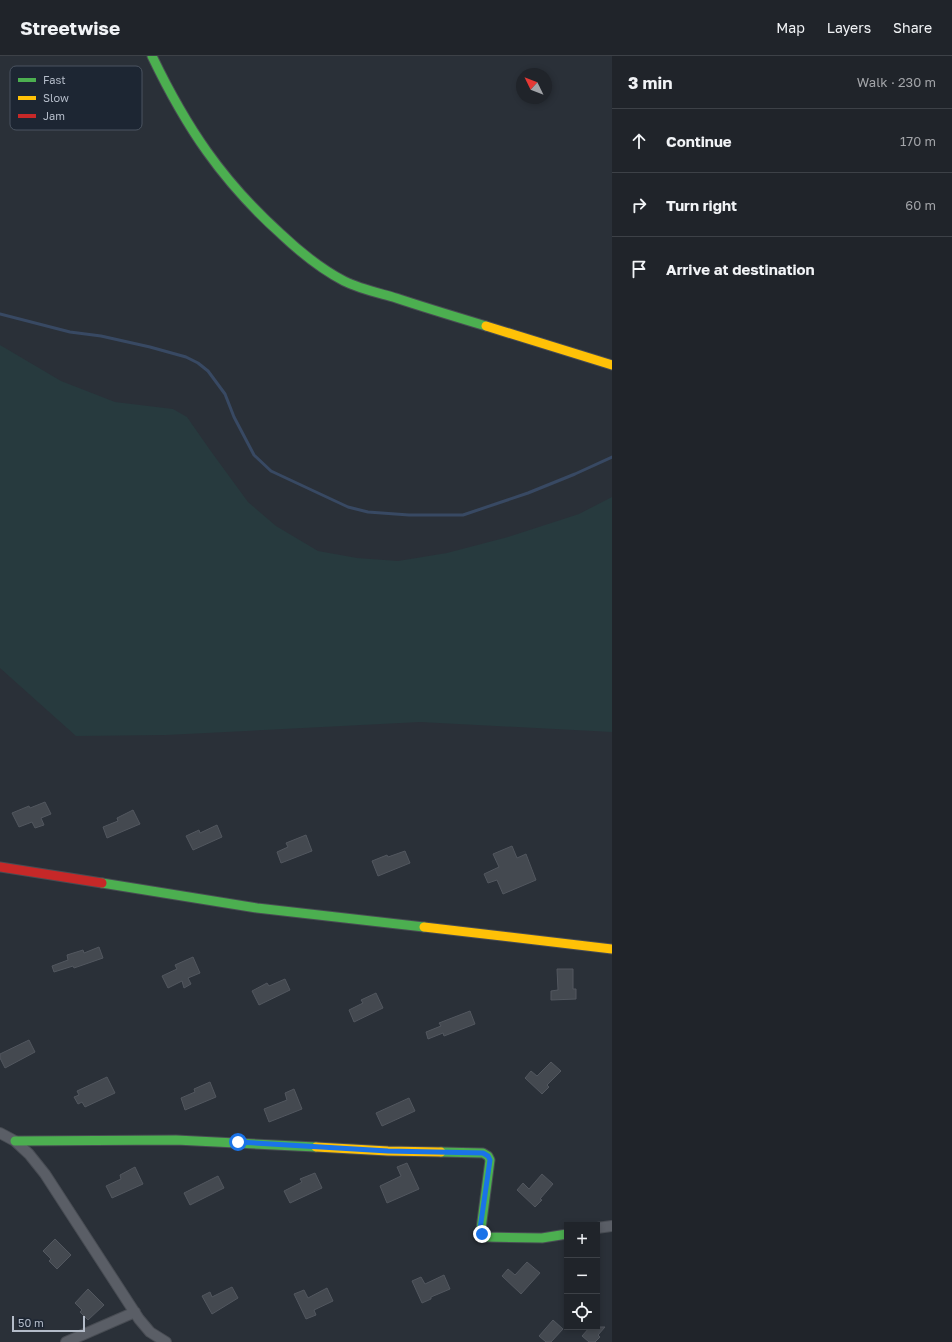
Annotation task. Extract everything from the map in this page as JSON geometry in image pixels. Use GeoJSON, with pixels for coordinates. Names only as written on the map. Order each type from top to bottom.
{"type":"FeatureCollection","features":[{"type":"Feature","properties":{"kind":"street"},"geometry":{"type":"LineString","coordinates":[[152,56],[181,114],[204,149],[223,174],[276,231],[317,264],[344,280],[368,290],[612,365]]}},
{"type":"Feature","properties":{"kind":"street"},"geometry":{"type":"LineString","coordinates":[[0,867],[257,908],[612,948]]}},
{"type":"Feature","properties":{"kind":"street"},"geometry":{"type":"LineString","coordinates":[[0,1133],[15,1141],[29,1154],[45,1174],[135,1312],[150,1332],[166,1342]]}},
{"type":"Feature","properties":{"kind":"street"},"geometry":{"type":"LineString","coordinates":[[15,1141],[176,1140],[238,1142],[388,1151],[483,1153],[488,1156],[490,1160],[480,1229],[482,1234],[486,1237],[493,1238],[542,1238],[564,1234]]}},
{"type":"Feature","properties":{"kind":"street"},"geometry":{"type":"LineString","coordinates":[[600,1228],[612,1226]]}},
{"type":"Feature","properties":{"kind":"street"},"geometry":{"type":"LineString","coordinates":[[66,1342],[135,1312]]}},
{"type":"Feature","properties":{"kind":"green space"},"geometry":{"type":"Polygon","coordinates":[[[0,345],[61,381],[115,402],[173,409],[187,417],[248,502],[276,526],[318,551],[357,558],[398,561],[447,553],[508,537],[579,514],[612,497],[612,732],[420,722],[166,735],[76,736],[0,668],[0,345]]]}},
{"type":"Feature","properties":{"kind":"building"},"geometry":{"type":"Polygon","coordinates":[[[45,802],[51,814],[41,818],[44,825],[35,828],[32,822],[19,827],[12,813],[29,806],[30,808],[45,802]]]}},
{"type":"Feature","properties":{"kind":"building"},"geometry":{"type":"Polygon","coordinates":[[[133,810],[140,824],[107,838],[103,827],[118,821],[117,818],[133,810]]]}},
{"type":"Feature","properties":{"kind":"building"},"geometry":{"type":"Polygon","coordinates":[[[217,825],[222,837],[193,850],[186,836],[199,830],[200,833],[217,825]]]}},
{"type":"Feature","properties":{"kind":"building"},"geometry":{"type":"Polygon","coordinates":[[[306,835],[312,851],[281,863],[277,852],[288,847],[286,843],[306,835]]]}},
{"type":"Feature","properties":{"kind":"building"},"geometry":{"type":"Polygon","coordinates":[[[512,846],[517,858],[526,854],[536,880],[503,894],[497,880],[488,883],[484,874],[499,867],[493,854],[512,846]]]}},
{"type":"Feature","properties":{"kind":"building"},"geometry":{"type":"Polygon","coordinates":[[[405,851],[410,863],[378,876],[372,861],[387,855],[388,857],[405,851]]]}},
{"type":"Feature","properties":{"kind":"building"},"geometry":{"type":"Polygon","coordinates":[[[99,947],[103,958],[74,968],[73,966],[54,972],[52,966],[68,960],[67,955],[83,950],[84,953],[99,947]]]}},
{"type":"Feature","properties":{"kind":"building"},"geometry":{"type":"Polygon","coordinates":[[[193,957],[200,973],[188,978],[191,984],[184,988],[182,981],[168,988],[162,976],[177,969],[175,965],[193,957]]]}},
{"type":"Feature","properties":{"kind":"building"},"geometry":{"type":"Polygon","coordinates":[[[557,969],[573,969],[573,989],[576,989],[576,999],[551,1000],[551,991],[558,990],[557,969]]]}},
{"type":"Feature","properties":{"kind":"building"},"geometry":{"type":"Polygon","coordinates":[[[285,979],[290,990],[259,1005],[252,991],[267,983],[269,986],[285,979]]]}},
{"type":"Feature","properties":{"kind":"building"},"geometry":{"type":"Polygon","coordinates":[[[376,993],[383,1008],[354,1022],[349,1010],[363,1003],[361,1000],[376,993]]]}},
{"type":"Feature","properties":{"kind":"building"},"geometry":{"type":"Polygon","coordinates":[[[470,1011],[475,1024],[444,1036],[443,1033],[428,1039],[426,1032],[441,1026],[439,1023],[470,1011]]]}},
{"type":"Feature","properties":{"kind":"building"},"geometry":{"type":"Polygon","coordinates":[[[29,1040],[35,1052],[5,1068],[0,1058],[0,1054],[29,1040]]]}},
{"type":"Feature","properties":{"kind":"building"},"geometry":{"type":"Polygon","coordinates":[[[551,1062],[561,1071],[547,1085],[549,1087],[542,1094],[525,1078],[531,1071],[537,1076],[551,1062]]]}},
{"type":"Feature","properties":{"kind":"building"},"geometry":{"type":"Polygon","coordinates":[[[107,1077],[115,1093],[85,1107],[82,1102],[78,1104],[74,1097],[79,1095],[77,1091],[107,1077]]]}},
{"type":"Feature","properties":{"kind":"building"},"geometry":{"type":"Polygon","coordinates":[[[210,1082],[216,1097],[185,1110],[181,1098],[195,1092],[194,1089],[210,1082]]]}},
{"type":"Feature","properties":{"kind":"building"},"geometry":{"type":"Polygon","coordinates":[[[294,1089],[302,1109],[269,1122],[264,1109],[287,1100],[285,1093],[294,1089]]]}},
{"type":"Feature","properties":{"kind":"building"},"geometry":{"type":"Polygon","coordinates":[[[409,1098],[415,1111],[382,1126],[376,1113],[409,1098]]]}},
{"type":"Feature","properties":{"kind":"building"},"geometry":{"type":"Polygon","coordinates":[[[407,1163],[419,1189],[387,1203],[380,1186],[401,1176],[397,1167],[407,1163]]]}},
{"type":"Feature","properties":{"kind":"building"},"geometry":{"type":"Polygon","coordinates":[[[135,1167],[143,1184],[112,1198],[106,1186],[121,1179],[120,1175],[135,1167]]]}},
{"type":"Feature","properties":{"kind":"building"},"geometry":{"type":"Polygon","coordinates":[[[315,1173],[322,1188],[290,1203],[284,1191],[302,1182],[300,1179],[315,1173]]]}},
{"type":"Feature","properties":{"kind":"building"},"geometry":{"type":"Polygon","coordinates":[[[542,1174],[553,1184],[535,1207],[517,1190],[523,1183],[529,1189],[542,1174]]]}},
{"type":"Feature","properties":{"kind":"building"},"geometry":{"type":"Polygon","coordinates":[[[218,1176],[224,1188],[190,1205],[184,1193],[218,1176]]]}},
{"type":"Feature","properties":{"kind":"building"},"geometry":{"type":"Polygon","coordinates":[[[55,1239],[71,1255],[57,1269],[49,1261],[51,1259],[43,1251],[55,1239]]]}},
{"type":"Feature","properties":{"kind":"building"},"geometry":{"type":"Polygon","coordinates":[[[527,1262],[540,1273],[521,1294],[502,1276],[508,1269],[515,1275],[527,1262]]]}},
{"type":"Feature","properties":{"kind":"building"},"geometry":{"type":"Polygon","coordinates":[[[444,1275],[450,1289],[431,1297],[431,1299],[422,1303],[412,1281],[421,1277],[425,1284],[444,1275]]]}},
{"type":"Feature","properties":{"kind":"building"},"geometry":{"type":"Polygon","coordinates":[[[232,1287],[238,1298],[212,1314],[202,1296],[210,1292],[212,1297],[232,1287]]]}},
{"type":"Feature","properties":{"kind":"building"},"geometry":{"type":"Polygon","coordinates":[[[327,1288],[333,1301],[314,1310],[316,1315],[306,1319],[294,1294],[304,1290],[308,1298],[327,1288]]]}},
{"type":"Feature","properties":{"kind":"building"},"geometry":{"type":"Polygon","coordinates":[[[88,1289],[104,1305],[88,1320],[80,1312],[82,1310],[75,1303],[88,1289]]]}},
{"type":"Feature","properties":{"kind":"building"},"geometry":{"type":"Polygon","coordinates":[[[553,1320],[563,1329],[551,1342],[546,1342],[539,1336],[553,1320]]]}},
{"type":"Feature","properties":{"kind":"building"},"geometry":{"type":"Polygon","coordinates":[[[600,1327],[605,1327],[598,1335],[600,1337],[595,1342],[589,1342],[582,1336],[587,1330],[600,1330],[600,1327]]]}},
{"type":"Feature","properties":{"kind":"waterway"},"geometry":{"type":"LineString","coordinates":[[0,314],[70,332],[101,336],[150,347],[186,357],[198,363],[208,371],[225,394],[234,417],[254,455],[271,471],[348,507],[368,512],[409,515],[463,515],[528,493],[612,457]]}},
{"type":"Feature","properties":{"kind":"traffic: fast"},"geometry":{"type":"LineString","coordinates":[[152,56],[192,130],[223,173],[260,214],[303,254],[319,266],[350,284],[486,326]]}},
{"type":"Feature","properties":{"kind":"traffic: fast"},"geometry":{"type":"LineString","coordinates":[[102,883],[257,908],[424,927]]}},
{"type":"Feature","properties":{"kind":"traffic: fast"},"geometry":{"type":"LineString","coordinates":[[15,1141],[176,1140],[316,1147]]}},
{"type":"Feature","properties":{"kind":"traffic: fast"},"geometry":{"type":"LineString","coordinates":[[441,1152],[483,1153],[488,1156],[490,1160],[481,1229],[482,1234],[486,1237],[542,1238],[564,1234]]}},
{"type":"Feature","properties":{"kind":"traffic: slow"},"geometry":{"type":"LineString","coordinates":[[486,326],[612,365]]}},
{"type":"Feature","properties":{"kind":"traffic: slow"},"geometry":{"type":"LineString","coordinates":[[424,927],[612,949]]}},
{"type":"Feature","properties":{"kind":"traffic: slow"},"geometry":{"type":"LineString","coordinates":[[316,1147],[441,1152]]}},
{"type":"Feature","properties":{"kind":"traffic: jam"},"geometry":{"type":"LineString","coordinates":[[0,867],[102,883]]}},
{"type":"Feature","properties":{"kind":"route"},"geometry":{"type":"LineString","coordinates":[[238,1142],[388,1151],[483,1153],[488,1156],[490,1160],[480,1229],[482,1234]]}}]}
